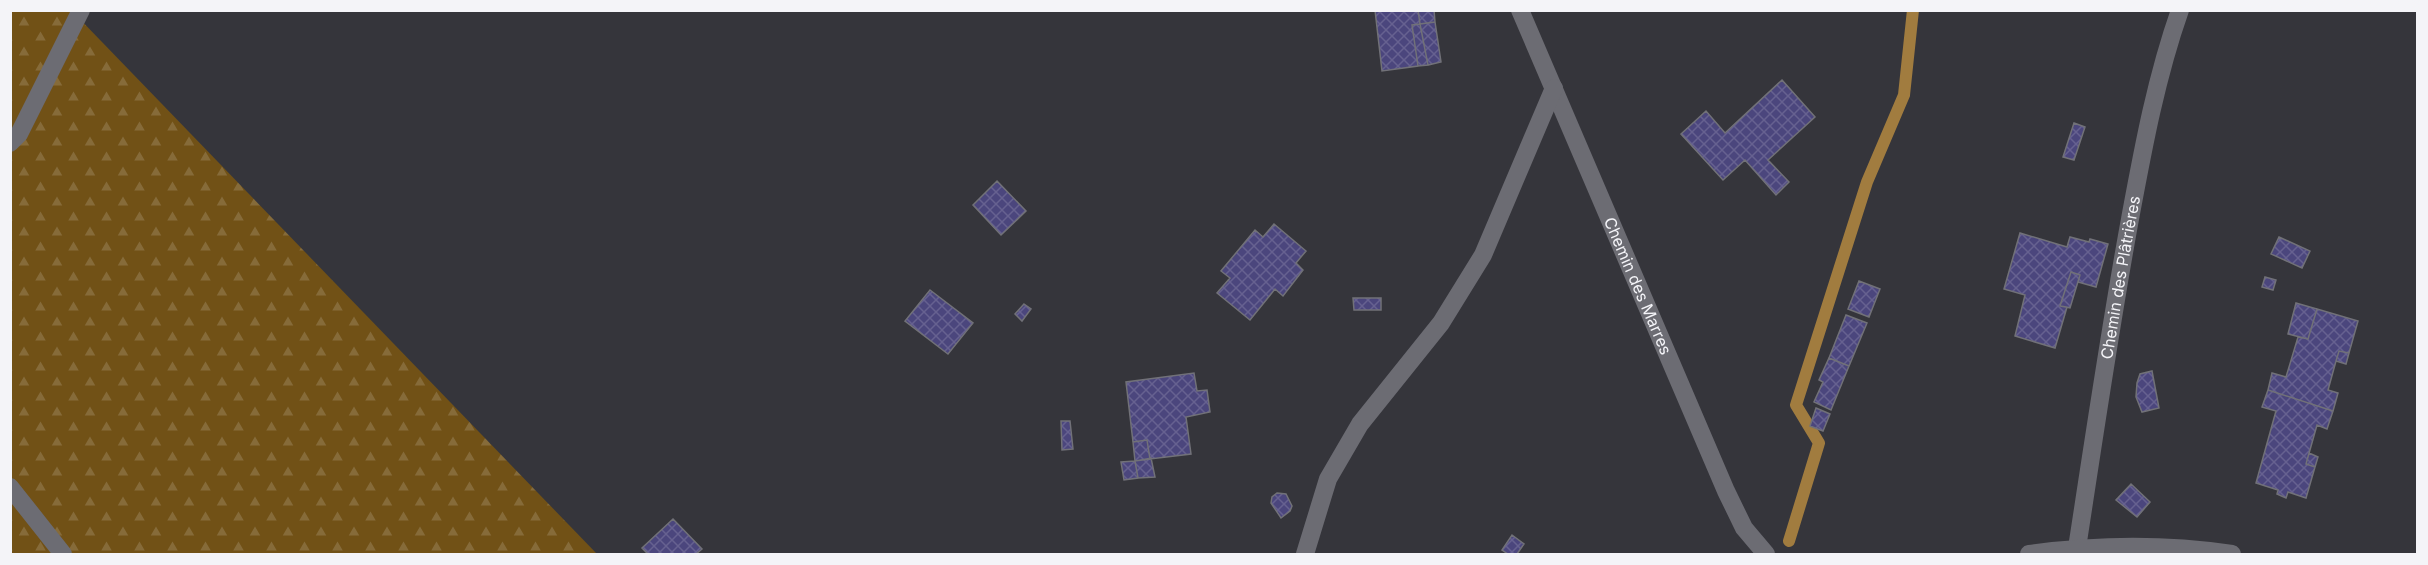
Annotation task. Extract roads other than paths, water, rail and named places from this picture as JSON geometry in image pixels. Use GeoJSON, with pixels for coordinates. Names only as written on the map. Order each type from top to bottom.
{"type":"FeatureCollection","features":[{"type":"Feature","properties":{"kind":"street"},"geometry":{"type":"LineString","coordinates":[[10,143],[20,134],[81,10]]}},
{"type":"Feature","properties":{"kind":"street","name":"Chemin des Marres"},"geometry":{"type":"LineString","coordinates":[[1520,10],[1726,491],[1744,528],[1766,555]]}},
{"type":"Feature","properties":{"kind":"street","name":"Chemin des Plâtrières"},"geometry":{"type":"LineString","coordinates":[[2077,548],[2123,258],[2144,145],[2168,44],[2180,10]]}},
{"type":"Feature","properties":{"kind":"street"},"geometry":{"type":"LineString","coordinates":[[1305,555],[1328,479],[1360,424],[1441,323],[1483,255],[1554,88]]}},
{"type":"Feature","properties":{"kind":"street"},"geometry":{"type":"LineString","coordinates":[[10,487],[63,555]]}},
{"type":"Feature","properties":{"kind":"street"},"geometry":{"type":"LineString","coordinates":[[2029,555],[2077,548],[2193,548],[2232,555]]}},
{"type":"Feature","properties":{"kind":"waterway"},"geometry":{"type":"LineString","coordinates":[[1789,541],[1819,443],[1796,405],[1867,182],[1904,95],[1913,10]]}}]}
